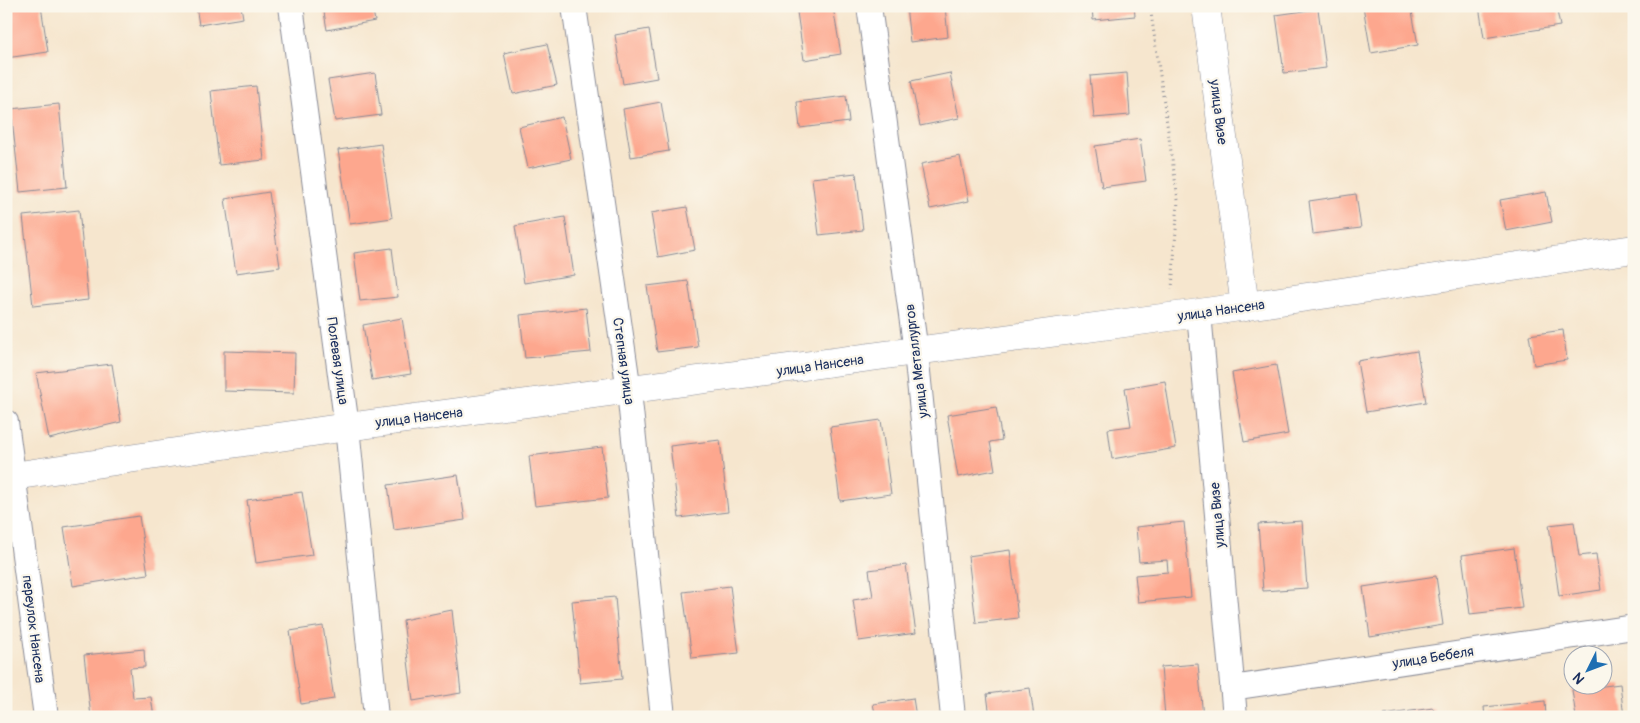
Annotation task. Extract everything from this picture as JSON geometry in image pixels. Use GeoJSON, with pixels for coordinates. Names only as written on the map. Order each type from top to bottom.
{"type":"FeatureCollection","features":[{"type":"Feature","properties":{"kind":"main road","name":"улица Визе"},"geometry":{"type":"LineString","coordinates":[[1206,6],[1245,307]]}},
{"type":"Feature","properties":{"kind":"main road","name":"улица Нансена"},"geometry":{"type":"LineString","coordinates":[[11,477],[347,426],[629,391],[1245,307],[1634,249]]}},
{"type":"Feature","properties":{"kind":"street","name":"Полевая улица"},"geometry":{"type":"LineString","coordinates":[[291,6],[347,426],[376,717]]}},
{"type":"Feature","properties":{"kind":"street","name":"Степная улица"},"geometry":{"type":"LineString","coordinates":[[574,6],[629,391],[664,717]]}},
{"type":"Feature","properties":{"kind":"street","name":"улица Металлургов"},"geometry":{"type":"LineString","coordinates":[[869,6],[916,352],[953,717]]}},
{"type":"Feature","properties":{"kind":"street","name":"улица Визе"},"geometry":{"type":"LineString","coordinates":[[1199,313],[1234,717]]}},
{"type":"Feature","properties":{"kind":"street","name":"переулок Нансена"},"geometry":{"type":"LineString","coordinates":[[6,422],[11,477],[46,717]]}},
{"type":"Feature","properties":{"kind":"street","name":"улица Бебеля"},"geometry":{"type":"LineString","coordinates":[[1232,688],[1634,627]]}},
{"type":"Feature","properties":{"kind":"path"},"geometry":{"type":"LineString","coordinates":[[1150,6],[1178,200],[1172,293]]}},
{"type":"Feature","properties":{"kind":"building"},"geometry":{"type":"Polygon","coordinates":[[[6,6],[41,6],[48,52],[6,58],[6,6]]]}},
{"type":"Feature","properties":{"kind":"building"},"geometry":{"type":"Polygon","coordinates":[[[196,6],[241,6],[243,18],[199,25],[196,6]]]}},
{"type":"Feature","properties":{"kind":"building"},"geometry":{"type":"Polygon","coordinates":[[[323,6],[372,6],[375,21],[327,30],[323,6]]]}},
{"type":"Feature","properties":{"kind":"building"},"geometry":{"type":"Polygon","coordinates":[[[906,6],[945,6],[948,37],[910,42],[906,6]]]}},
{"type":"Feature","properties":{"kind":"building"},"geometry":{"type":"Polygon","coordinates":[[[1092,6],[1134,6],[1135,16],[1093,20],[1092,6]]]}},
{"type":"Feature","properties":{"kind":"building"},"geometry":{"type":"Polygon","coordinates":[[[1363,6],[1411,6],[1418,45],[1371,53],[1363,6]]]}},
{"type":"Feature","properties":{"kind":"building"},"geometry":{"type":"Polygon","coordinates":[[[1479,6],[1556,6],[1560,26],[1484,38],[1479,6]]]}},
{"type":"Feature","properties":{"kind":"building"},"geometry":{"type":"Polygon","coordinates":[[[833,7],[841,54],[804,60],[797,12],[833,7]]]}},
{"type":"Feature","properties":{"kind":"building"},"geometry":{"type":"Polygon","coordinates":[[[1318,9],[1326,68],[1284,73],[1276,15],[1318,9]]]}},
{"type":"Feature","properties":{"kind":"building"},"geometry":{"type":"Polygon","coordinates":[[[649,29],[657,78],[623,84],[615,35],[649,29]]]}},
{"type":"Feature","properties":{"kind":"building"},"geometry":{"type":"Polygon","coordinates":[[[547,44],[557,85],[513,94],[504,53],[547,44]]]}},
{"type":"Feature","properties":{"kind":"building"},"geometry":{"type":"Polygon","coordinates":[[[375,73],[381,115],[335,121],[328,80],[375,73]]]}},
{"type":"Feature","properties":{"kind":"building"},"geometry":{"type":"Polygon","coordinates":[[[950,73],[959,118],[920,126],[911,81],[950,73]]]}},
{"type":"Feature","properties":{"kind":"building"},"geometry":{"type":"Polygon","coordinates":[[[1127,73],[1130,115],[1094,118],[1090,76],[1127,73]]]}},
{"type":"Feature","properties":{"kind":"building"},"geometry":{"type":"Polygon","coordinates":[[[256,86],[264,160],[219,165],[211,91],[256,86]]]}},
{"type":"Feature","properties":{"kind":"building"},"geometry":{"type":"Polygon","coordinates":[[[846,96],[849,122],[800,128],[797,102],[846,96]]]}},
{"type":"Feature","properties":{"kind":"building"},"geometry":{"type":"Polygon","coordinates":[[[661,102],[669,151],[631,157],[623,109],[661,102]]]}},
{"type":"Feature","properties":{"kind":"building"},"geometry":{"type":"Polygon","coordinates":[[[59,104],[67,187],[20,192],[11,109],[59,104]]]}},
{"type":"Feature","properties":{"kind":"building"},"geometry":{"type":"Polygon","coordinates":[[[562,117],[571,159],[528,168],[519,127],[562,117]]]}},
{"type":"Feature","properties":{"kind":"building"},"geometry":{"type":"Polygon","coordinates":[[[1140,139],[1146,181],[1102,187],[1095,146],[1140,139]]]}},
{"type":"Feature","properties":{"kind":"building"},"geometry":{"type":"Polygon","coordinates":[[[381,144],[392,218],[350,224],[338,150],[381,144]]]}},
{"type":"Feature","properties":{"kind":"building"},"geometry":{"type":"Polygon","coordinates":[[[960,156],[969,201],[930,209],[921,164],[960,156]]]}},
{"type":"Feature","properties":{"kind":"building"},"geometry":{"type":"Polygon","coordinates":[[[856,173],[863,230],[819,235],[812,178],[856,173]]]}},
{"type":"Feature","properties":{"kind":"building"},"geometry":{"type":"Polygon","coordinates":[[[269,192],[280,267],[236,273],[225,199],[269,192]]]}},
{"type":"Feature","properties":{"kind":"building"},"geometry":{"type":"Polygon","coordinates":[[[1546,192],[1552,222],[1506,231],[1500,200],[1546,192]]]}},
{"type":"Feature","properties":{"kind":"building"},"geometry":{"type":"Polygon","coordinates":[[[1356,194],[1361,228],[1313,234],[1309,201],[1356,194]]]}},
{"type":"Feature","properties":{"kind":"building"},"geometry":{"type":"Polygon","coordinates":[[[687,207],[695,250],[658,257],[651,213],[687,207]]]}},
{"type":"Feature","properties":{"kind":"building"},"geometry":{"type":"Polygon","coordinates":[[[79,210],[88,300],[33,306],[23,216],[79,210]]]}},
{"type":"Feature","properties":{"kind":"building"},"geometry":{"type":"Polygon","coordinates":[[[565,217],[574,275],[524,283],[515,226],[565,217]]]}},
{"type":"Feature","properties":{"kind":"building"},"geometry":{"type":"Polygon","coordinates":[[[392,248],[398,297],[360,301],[354,253],[392,248]]]}},
{"type":"Feature","properties":{"kind":"building"},"geometry":{"type":"Polygon","coordinates":[[[688,281],[698,347],[657,352],[647,286],[688,281]]]}},
{"type":"Feature","properties":{"kind":"building"},"geometry":{"type":"Polygon","coordinates":[[[586,308],[591,352],[525,358],[520,315],[586,308]]]}},
{"type":"Feature","properties":{"kind":"building"},"geometry":{"type":"Polygon","coordinates":[[[402,318],[411,374],[372,380],[363,325],[402,318]]]}},
{"type":"Feature","properties":{"kind":"building"},"geometry":{"type":"Polygon","coordinates":[[[1563,330],[1567,360],[1534,365],[1529,335],[1563,330]]]}},
{"type":"Feature","properties":{"kind":"building"},"geometry":{"type":"Polygon","coordinates":[[[224,351],[295,353],[294,393],[224,391],[224,351]]]}},
{"type":"Feature","properties":{"kind":"building"},"geometry":{"type":"Polygon","coordinates":[[[1417,351],[1426,402],[1366,412],[1357,361],[1417,351]]]}},
{"type":"Feature","properties":{"kind":"building"},"geometry":{"type":"Polygon","coordinates":[[[112,364],[121,422],[49,439],[36,373],[112,364]]]}},
{"type":"Feature","properties":{"kind":"building"},"geometry":{"type":"Polygon","coordinates":[[[1276,365],[1288,434],[1244,442],[1232,373],[1276,365]]]}},
{"type":"Feature","properties":{"kind":"building"},"geometry":{"type":"Polygon","coordinates":[[[1165,381],[1176,448],[1112,459],[1108,429],[1131,426],[1125,388],[1165,381]]]}},
{"type":"Feature","properties":{"kind":"building"},"geometry":{"type":"Polygon","coordinates":[[[996,407],[1002,440],[990,442],[995,470],[958,477],[947,415],[996,407]]]}},
{"type":"Feature","properties":{"kind":"building"},"geometry":{"type":"Polygon","coordinates":[[[881,420],[891,494],[840,501],[830,427],[881,420]]]}},
{"type":"Feature","properties":{"kind":"building"},"geometry":{"type":"Polygon","coordinates":[[[720,440],[728,512],[679,518],[670,446],[720,440]]]}},
{"type":"Feature","properties":{"kind":"building"},"geometry":{"type":"Polygon","coordinates":[[[602,447],[608,498],[535,506],[529,456],[602,447]]]}},
{"type":"Feature","properties":{"kind":"building"},"geometry":{"type":"Polygon","coordinates":[[[458,475],[465,520],[394,530],[388,485],[458,475]]]}},
{"type":"Feature","properties":{"kind":"building"},"geometry":{"type":"Polygon","coordinates":[[[302,492],[312,555],[256,563],[247,500],[302,492]]]}},
{"type":"Feature","properties":{"kind":"building"},"geometry":{"type":"Polygon","coordinates":[[[139,516],[148,574],[73,586],[64,527],[139,516]]]}},
{"type":"Feature","properties":{"kind":"building"},"geometry":{"type":"Polygon","coordinates":[[[1302,521],[1307,588],[1263,591],[1258,524],[1302,521]]]}},
{"type":"Feature","properties":{"kind":"building"},"geometry":{"type":"Polygon","coordinates":[[[1184,522],[1191,597],[1138,602],[1135,575],[1168,572],[1167,560],[1139,562],[1136,527],[1184,522]]]}},
{"type":"Feature","properties":{"kind":"building"},"geometry":{"type":"Polygon","coordinates":[[[1574,522],[1579,556],[1596,554],[1601,590],[1559,596],[1549,525],[1574,522]]]}},
{"type":"Feature","properties":{"kind":"building"},"geometry":{"type":"Polygon","coordinates":[[[1514,548],[1522,608],[1470,614],[1462,555],[1514,548]]]}},
{"type":"Feature","properties":{"kind":"building"},"geometry":{"type":"Polygon","coordinates":[[[1010,550],[1018,618],[976,623],[968,556],[1010,550]]]}},
{"type":"Feature","properties":{"kind":"building"},"geometry":{"type":"Polygon","coordinates":[[[906,565],[916,633],[859,641],[853,600],[873,597],[869,570],[906,565]]]}},
{"type":"Feature","properties":{"kind":"building"},"geometry":{"type":"Polygon","coordinates":[[[1436,576],[1443,625],[1370,637],[1363,587],[1436,576]]]}},
{"type":"Feature","properties":{"kind":"building"},"geometry":{"type":"Polygon","coordinates":[[[730,586],[739,653],[692,658],[683,592],[730,586]]]}},
{"type":"Feature","properties":{"kind":"building"},"geometry":{"type":"Polygon","coordinates":[[[615,597],[622,679],[580,683],[572,601],[615,597]]]}},
{"type":"Feature","properties":{"kind":"building"},"geometry":{"type":"Polygon","coordinates":[[[452,610],[461,693],[413,701],[403,620],[452,610]]]}},
{"type":"Feature","properties":{"kind":"building"},"geometry":{"type":"Polygon","coordinates":[[[323,626],[334,699],[301,704],[290,631],[323,626]]]}},
{"type":"Feature","properties":{"kind":"building"},"geometry":{"type":"Polygon","coordinates":[[[144,649],[145,667],[130,668],[133,698],[151,697],[154,717],[91,717],[84,655],[144,649]]]}},
{"type":"Feature","properties":{"kind":"building"},"geometry":{"type":"Polygon","coordinates":[[[1198,664],[1203,717],[1165,717],[1161,667],[1198,664]]]}},
{"type":"Feature","properties":{"kind":"building"},"geometry":{"type":"Polygon","coordinates":[[[1620,684],[1624,717],[1576,717],[1573,696],[1612,696],[1612,685],[1620,684]]]}},
{"type":"Feature","properties":{"kind":"building"},"geometry":{"type":"Polygon","coordinates":[[[1030,688],[1034,717],[990,717],[987,694],[1030,688]]]}},
{"type":"Feature","properties":{"kind":"building"},"geometry":{"type":"Polygon","coordinates":[[[913,698],[916,717],[876,717],[873,704],[913,698]]]}},
{"type":"Feature","properties":{"kind":"building"},"geometry":{"type":"Polygon","coordinates":[[[1545,701],[1546,717],[1485,717],[1484,707],[1545,701]]]}},
{"type":"Feature","properties":{"kind":"building"},"geometry":{"type":"Polygon","coordinates":[[[1433,708],[1435,717],[1383,717],[1383,715],[1433,708]]]}}]}
